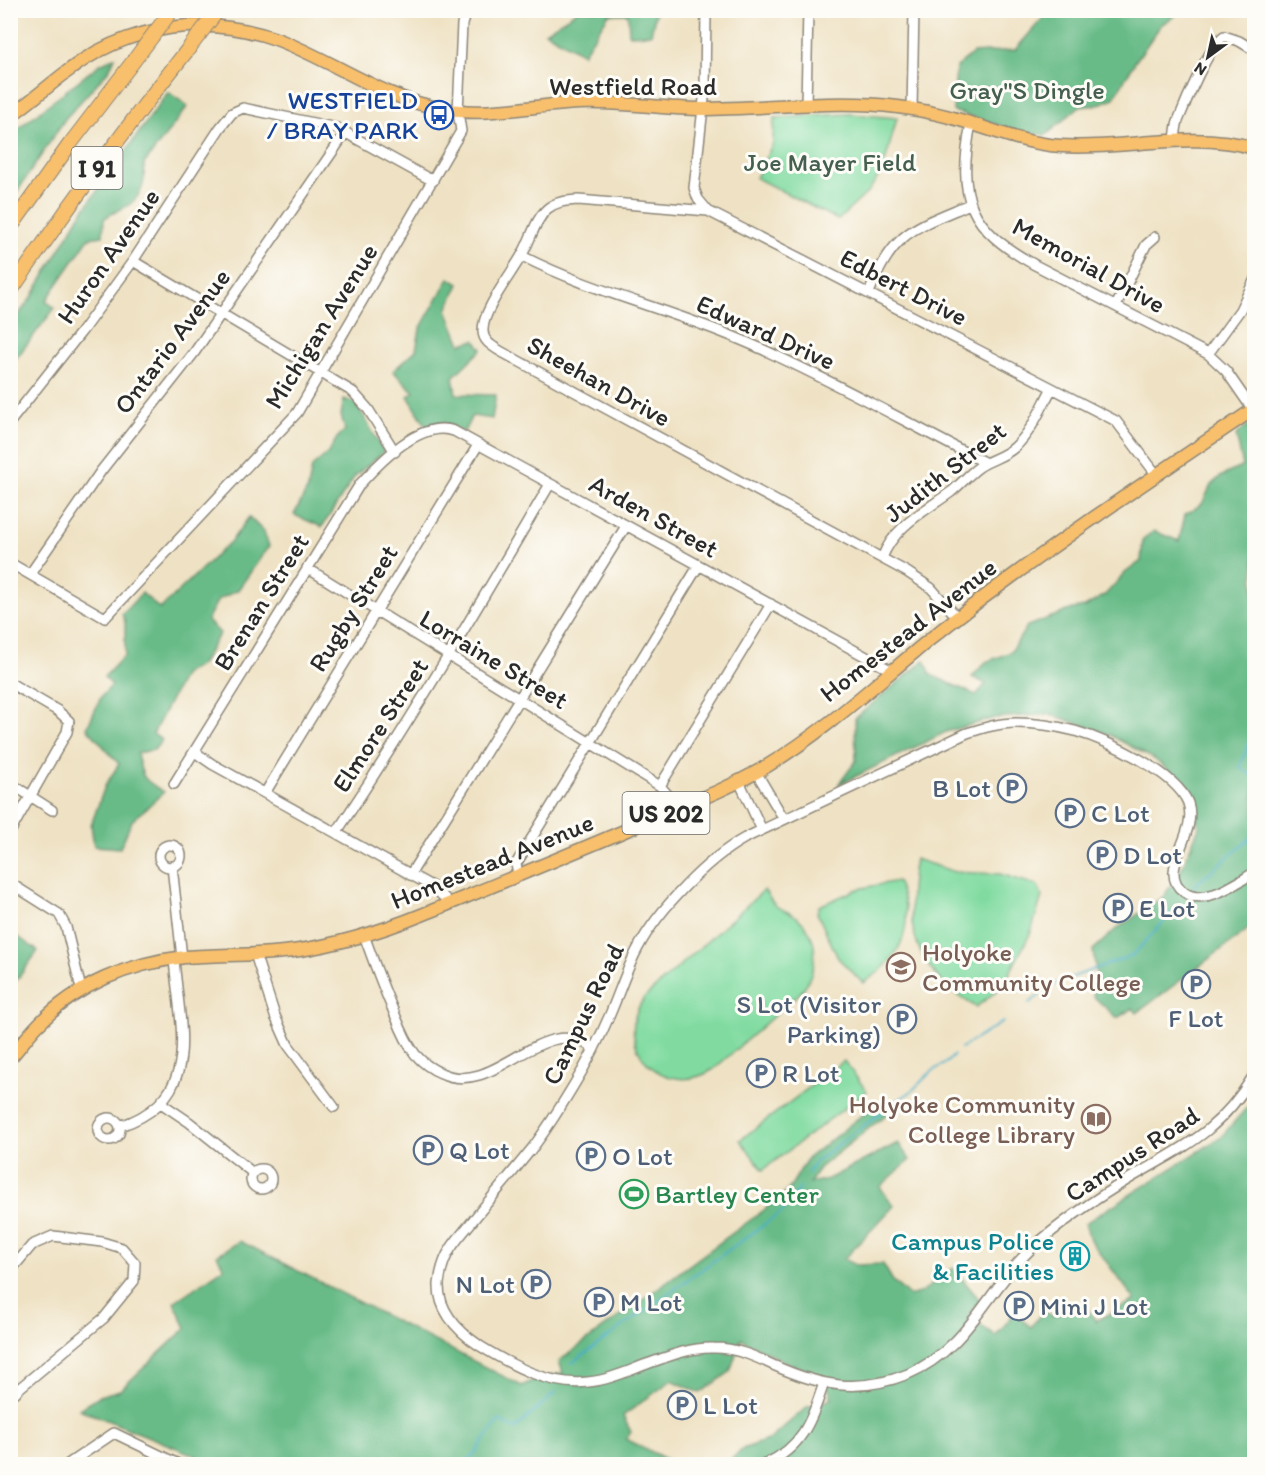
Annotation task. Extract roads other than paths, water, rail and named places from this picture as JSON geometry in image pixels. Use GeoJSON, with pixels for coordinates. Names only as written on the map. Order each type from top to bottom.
{"type":"FeatureCollection","features":[{"type":"Feature","properties":{"kind":"highway","name":"I 91"},"geometry":{"type":"LineString","coordinates":[[10,228],[70,144],[172,10]]}},
{"type":"Feature","properties":{"kind":"highway","name":"I 91"},"geometry":{"type":"LineString","coordinates":[[10,292],[154,90],[218,10]]}},
{"type":"Feature","properties":{"kind":"main road","name":"Westfield Road"},"geometry":{"type":"LineString","coordinates":[[10,116],[72,68],[103,49],[139,35],[194,26],[236,29],[272,38],[398,97],[430,107],[458,112],[495,112],[583,103],[702,109],[856,104],[912,109],[971,123],[1017,139],[1050,145],[1102,146],[1176,140],[1209,140],[1254,148]]}},
{"type":"Feature","properties":{"kind":"main road","name":"Homestead Avenue"},"geometry":{"type":"LineString","coordinates":[[10,1058],[38,1025],[81,989],[136,966],[178,958],[309,949],[364,936],[518,875],[739,781],[802,742],[1046,551],[1156,474],[1254,410]]}},
{"type":"Feature","properties":{"kind":"street"},"geometry":{"type":"LineString","coordinates":[[10,15],[15,10]]}},
{"type":"Feature","properties":{"kind":"street"},"geometry":{"type":"LineString","coordinates":[[706,10],[705,90],[694,188],[698,200],[708,211]]}},
{"type":"Feature","properties":{"kind":"street"},"geometry":{"type":"LineString","coordinates":[[806,105],[808,10]]}},
{"type":"Feature","properties":{"kind":"street"},"geometry":{"type":"LineString","coordinates":[[912,109],[914,10]]}},
{"type":"Feature","properties":{"kind":"street","name":"Michigan Avenue"},"geometry":{"type":"LineString","coordinates":[[30,574],[105,618],[297,413],[461,130],[458,112],[463,13]]}},
{"type":"Feature","properties":{"kind":"street"},"geometry":{"type":"LineString","coordinates":[[1176,140],[1178,120],[1205,63],[1222,38],[1226,36],[1254,50]]}},
{"type":"Feature","properties":{"kind":"street","name":"Huron Avenue"},"geometry":{"type":"LineString","coordinates":[[10,422],[82,331],[133,261],[220,128],[235,111],[243,108],[337,128],[346,132]]}},
{"type":"Feature","properties":{"kind":"street","name":"Memorial Drive"},"geometry":{"type":"LineString","coordinates":[[971,123],[965,169],[966,190],[970,204],[983,226],[1004,247],[1035,265],[1208,354],[1226,371],[1254,410]]}},
{"type":"Feature","properties":{"kind":"street"},"geometry":{"type":"LineString","coordinates":[[346,132],[433,181]]}},
{"type":"Feature","properties":{"kind":"street","name":"Ontario Avenue"},"geometry":{"type":"LineString","coordinates":[[30,574],[101,471],[194,353],[346,132]]}},
{"type":"Feature","properties":{"kind":"street","name":"Sheehan Drive"},"geometry":{"type":"LineString","coordinates":[[708,211],[564,201],[551,206],[543,214],[522,256],[483,322],[483,336],[491,345],[926,584],[958,618]]}},
{"type":"Feature","properties":{"kind":"street"},"geometry":{"type":"LineString","coordinates":[[869,293],[886,256],[906,234],[926,222],[970,204]]}},
{"type":"Feature","properties":{"kind":"street","name":"Edbert Drive"},"geometry":{"type":"LineString","coordinates":[[708,211],[1116,421],[1156,474]]}},
{"type":"Feature","properties":{"kind":"street"},"geometry":{"type":"LineString","coordinates":[[1116,306],[1146,245],[1155,237]]}},
{"type":"Feature","properties":{"kind":"street","name":"Edward Drive"},"geometry":{"type":"LineString","coordinates":[[522,256],[549,270],[709,327],[755,346],[986,463]]}},
{"type":"Feature","properties":{"kind":"street"},"geometry":{"type":"LineString","coordinates":[[133,261],[349,389],[360,399],[395,452]]}},
{"type":"Feature","properties":{"kind":"street"},"geometry":{"type":"LineString","coordinates":[[1208,354],[1240,310],[1254,281]]}},
{"type":"Feature","properties":{"kind":"street","name":"Judith Street"},"geometry":{"type":"LineString","coordinates":[[882,558],[891,540],[918,514],[951,492],[970,474],[1004,455],[1019,443],[1052,388]]}},
{"type":"Feature","properties":{"kind":"street","name":"Arden Street"},"geometry":{"type":"LineString","coordinates":[[395,452],[421,434],[441,428],[454,431],[892,671]]}},
{"type":"Feature","properties":{"kind":"street","name":"Rugby Street"},"geometry":{"type":"LineString","coordinates":[[265,793],[478,445]]}},
{"type":"Feature","properties":{"kind":"street","name":"Brenan Street"},"geometry":{"type":"LineString","coordinates":[[174,784],[196,749],[199,740],[360,484],[395,452]]}},
{"type":"Feature","properties":{"kind":"street","name":"Elmore Street"},"geometry":{"type":"LineString","coordinates":[[336,833],[449,656],[550,484]]}},
{"type":"Feature","properties":{"kind":"street"},"geometry":{"type":"LineString","coordinates":[[410,875],[626,526]]}},
{"type":"Feature","properties":{"kind":"street"},"geometry":{"type":"LineString","coordinates":[[10,563],[30,574]]}},
{"type":"Feature","properties":{"kind":"street"},"geometry":{"type":"LineString","coordinates":[[518,875],[516,864],[699,565]]}},
{"type":"Feature","properties":{"kind":"street","name":"Lorraine Street"},"geometry":{"type":"LineString","coordinates":[[307,568],[660,786]]}},
{"type":"Feature","properties":{"kind":"street"},"geometry":{"type":"LineString","coordinates":[[673,810],[667,794],[660,786],[771,604]]}},
{"type":"Feature","properties":{"kind":"street"},"geometry":{"type":"LineString","coordinates":[[10,683],[58,711],[69,722],[67,732],[10,832]]}},
{"type":"Feature","properties":{"kind":"street","name":"Campus Road"},"geometry":{"type":"LineString","coordinates":[[1254,873],[1208,895],[1197,897],[1184,892],[1176,884],[1173,875],[1175,862],[1185,839],[1190,819],[1186,800],[1179,790],[1153,767],[1111,745],[1073,731],[1041,725],[1005,724],[967,733],[734,844],[715,858],[656,919],[633,957],[609,1016],[578,1079],[545,1130],[447,1254],[439,1287],[442,1304],[450,1318],[465,1335],[488,1350],[531,1372],[562,1382],[594,1382],[684,1351],[714,1347],[740,1351],[802,1377],[824,1383],[855,1386],[885,1381],[912,1372],[940,1356],[967,1330],[1005,1279],[1030,1251],[1048,1235],[1116,1187],[1202,1136],[1226,1114],[1254,1075]]}},
{"type":"Feature","properties":{"kind":"street"},"geometry":{"type":"LineString","coordinates":[[196,749],[205,760],[433,887],[450,903]]}},
{"type":"Feature","properties":{"kind":"street"},"geometry":{"type":"LineString","coordinates":[[756,772],[784,819]]}},
{"type":"Feature","properties":{"kind":"street"},"geometry":{"type":"LineString","coordinates":[[739,781],[762,830]]}},
{"type":"Feature","properties":{"kind":"street"},"geometry":{"type":"LineString","coordinates":[[10,783],[52,810]]}},
{"type":"Feature","properties":{"kind":"street"},"geometry":{"type":"LineString","coordinates":[[120,1126],[143,1116],[161,1102],[175,1078],[182,1047],[172,866]]}},
{"type":"Feature","properties":{"kind":"street"},"geometry":{"type":"LineString","coordinates":[[10,883],[59,914],[66,927],[81,989]]}},
{"type":"Feature","properties":{"kind":"street"},"geometry":{"type":"LineString","coordinates":[[364,936],[383,988],[409,1045],[424,1063],[441,1074],[455,1078],[473,1077],[495,1069],[542,1044],[559,1038],[579,1039],[594,1049]]}},
{"type":"Feature","properties":{"kind":"street"},"geometry":{"type":"LineString","coordinates":[[255,954],[275,1016],[288,1045],[334,1107]]}},
{"type":"Feature","properties":{"kind":"street"},"geometry":{"type":"LineString","coordinates":[[161,1102],[253,1173]]}},
{"type":"Feature","properties":{"kind":"street"},"geometry":{"type":"LineString","coordinates":[[10,1271],[32,1245],[53,1236],[102,1242],[122,1248],[135,1263],[134,1281],[104,1318],[12,1395]]}},
{"type":"Feature","properties":{"kind":"street"},"geometry":{"type":"LineString","coordinates":[[10,1380],[12,1395]]}},
{"type":"Feature","properties":{"kind":"street"},"geometry":{"type":"LineString","coordinates":[[765,1464],[783,1454],[804,1433],[824,1383]]}},
{"type":"Feature","properties":{"kind":"street"},"geometry":{"type":"LineString","coordinates":[[68,1464],[114,1433],[178,1464]]}},
{"type":"Feature","properties":{"kind":"waterway"},"geometry":{"type":"LineString","coordinates":[[1254,735],[1251,737],[1240,767],[1254,777]]}},
{"type":"Feature","properties":{"kind":"waterway"},"geometry":{"type":"LineString","coordinates":[[1194,886],[1254,835]]}},
{"type":"Feature","properties":{"kind":"waterway"},"geometry":{"type":"LineString","coordinates":[[1029,1003],[1059,982],[1133,955],[1180,904]]}},
{"type":"Feature","properties":{"kind":"waterway"},"geometry":{"type":"LineString","coordinates":[[961,1048],[1003,1022]]}},
{"type":"Feature","properties":{"kind":"waterway"},"geometry":{"type":"LineString","coordinates":[[894,1102],[909,1093],[931,1072],[954,1055]]}},
{"type":"Feature","properties":{"kind":"waterway"},"geometry":{"type":"LineString","coordinates":[[808,1173],[815,1162],[886,1109]]}},
{"type":"Feature","properties":{"kind":"waterway"},"geometry":{"type":"LineString","coordinates":[[572,1363],[783,1211],[801,1187]]}},
{"type":"Feature","properties":{"kind":"waterway"},"geometry":{"type":"LineString","coordinates":[[463,1464],[473,1456],[499,1420],[515,1429],[556,1392]]}},
{"type":"Feature","properties":{"kind":"place","name":"WESTFIELD / BRAY PARK"},"geometry":{"type":"Point","coordinates":[439,115]}},
{"type":"Feature","properties":{"kind":"place","name":"B Lot"},"geometry":{"type":"Point","coordinates":[1012,788]}},
{"type":"Feature","properties":{"kind":"place","name":"C Lot"},"geometry":{"type":"Point","coordinates":[1070,813]}},
{"type":"Feature","properties":{"kind":"place","name":"D Lot"},"geometry":{"type":"Point","coordinates":[1102,855]}},
{"type":"Feature","properties":{"kind":"place","name":"E Lot"},"geometry":{"type":"Point","coordinates":[1118,908]}},
{"type":"Feature","properties":{"kind":"place","name":"Holyoke Community College"},"geometry":{"type":"Point","coordinates":[901,967]}},
{"type":"Feature","properties":{"kind":"place","name":"F Lot"},"geometry":{"type":"Point","coordinates":[1196,984]}},
{"type":"Feature","properties":{"kind":"place","name":"S Lot (Visitor Parking)"},"geometry":{"type":"Point","coordinates":[902,1019]}},
{"type":"Feature","properties":{"kind":"place","name":"R Lot"},"geometry":{"type":"Point","coordinates":[761,1073]}},
{"type":"Feature","properties":{"kind":"place","name":"Holyoke Community College Library"},"geometry":{"type":"Point","coordinates":[1096,1119]}},
{"type":"Feature","properties":{"kind":"place","name":"Q Lot"},"geometry":{"type":"Point","coordinates":[428,1150]}},
{"type":"Feature","properties":{"kind":"place","name":"O Lot"},"geometry":{"type":"Point","coordinates":[591,1156]}},
{"type":"Feature","properties":{"kind":"place","name":"Bartley Center"},"geometry":{"type":"Point","coordinates":[634,1194]}},
{"type":"Feature","properties":{"kind":"place","name":"Campus Police & Facilities"},"geometry":{"type":"Point","coordinates":[1075,1256]}},
{"type":"Feature","properties":{"kind":"place","name":"N Lot"},"geometry":{"type":"Point","coordinates":[536,1284]}},
{"type":"Feature","properties":{"kind":"place","name":"M Lot"},"geometry":{"type":"Point","coordinates":[599,1302]}},
{"type":"Feature","properties":{"kind":"place","name":"Mini J Lot"},"geometry":{"type":"Point","coordinates":[1019,1306]}},
{"type":"Feature","properties":{"kind":"place","name":"L Lot"},"geometry":{"type":"Point","coordinates":[682,1405]}},
{"type":"Feature","properties":{"kind":"park label","name":"Gray\"S Dingle"},"geometry":{"type":"Point","coordinates":[1027,90]}},
{"type":"Feature","properties":{"kind":"park label","name":"Joe Mayer Field"},"geometry":{"type":"Point","coordinates":[830,162]}}]}
